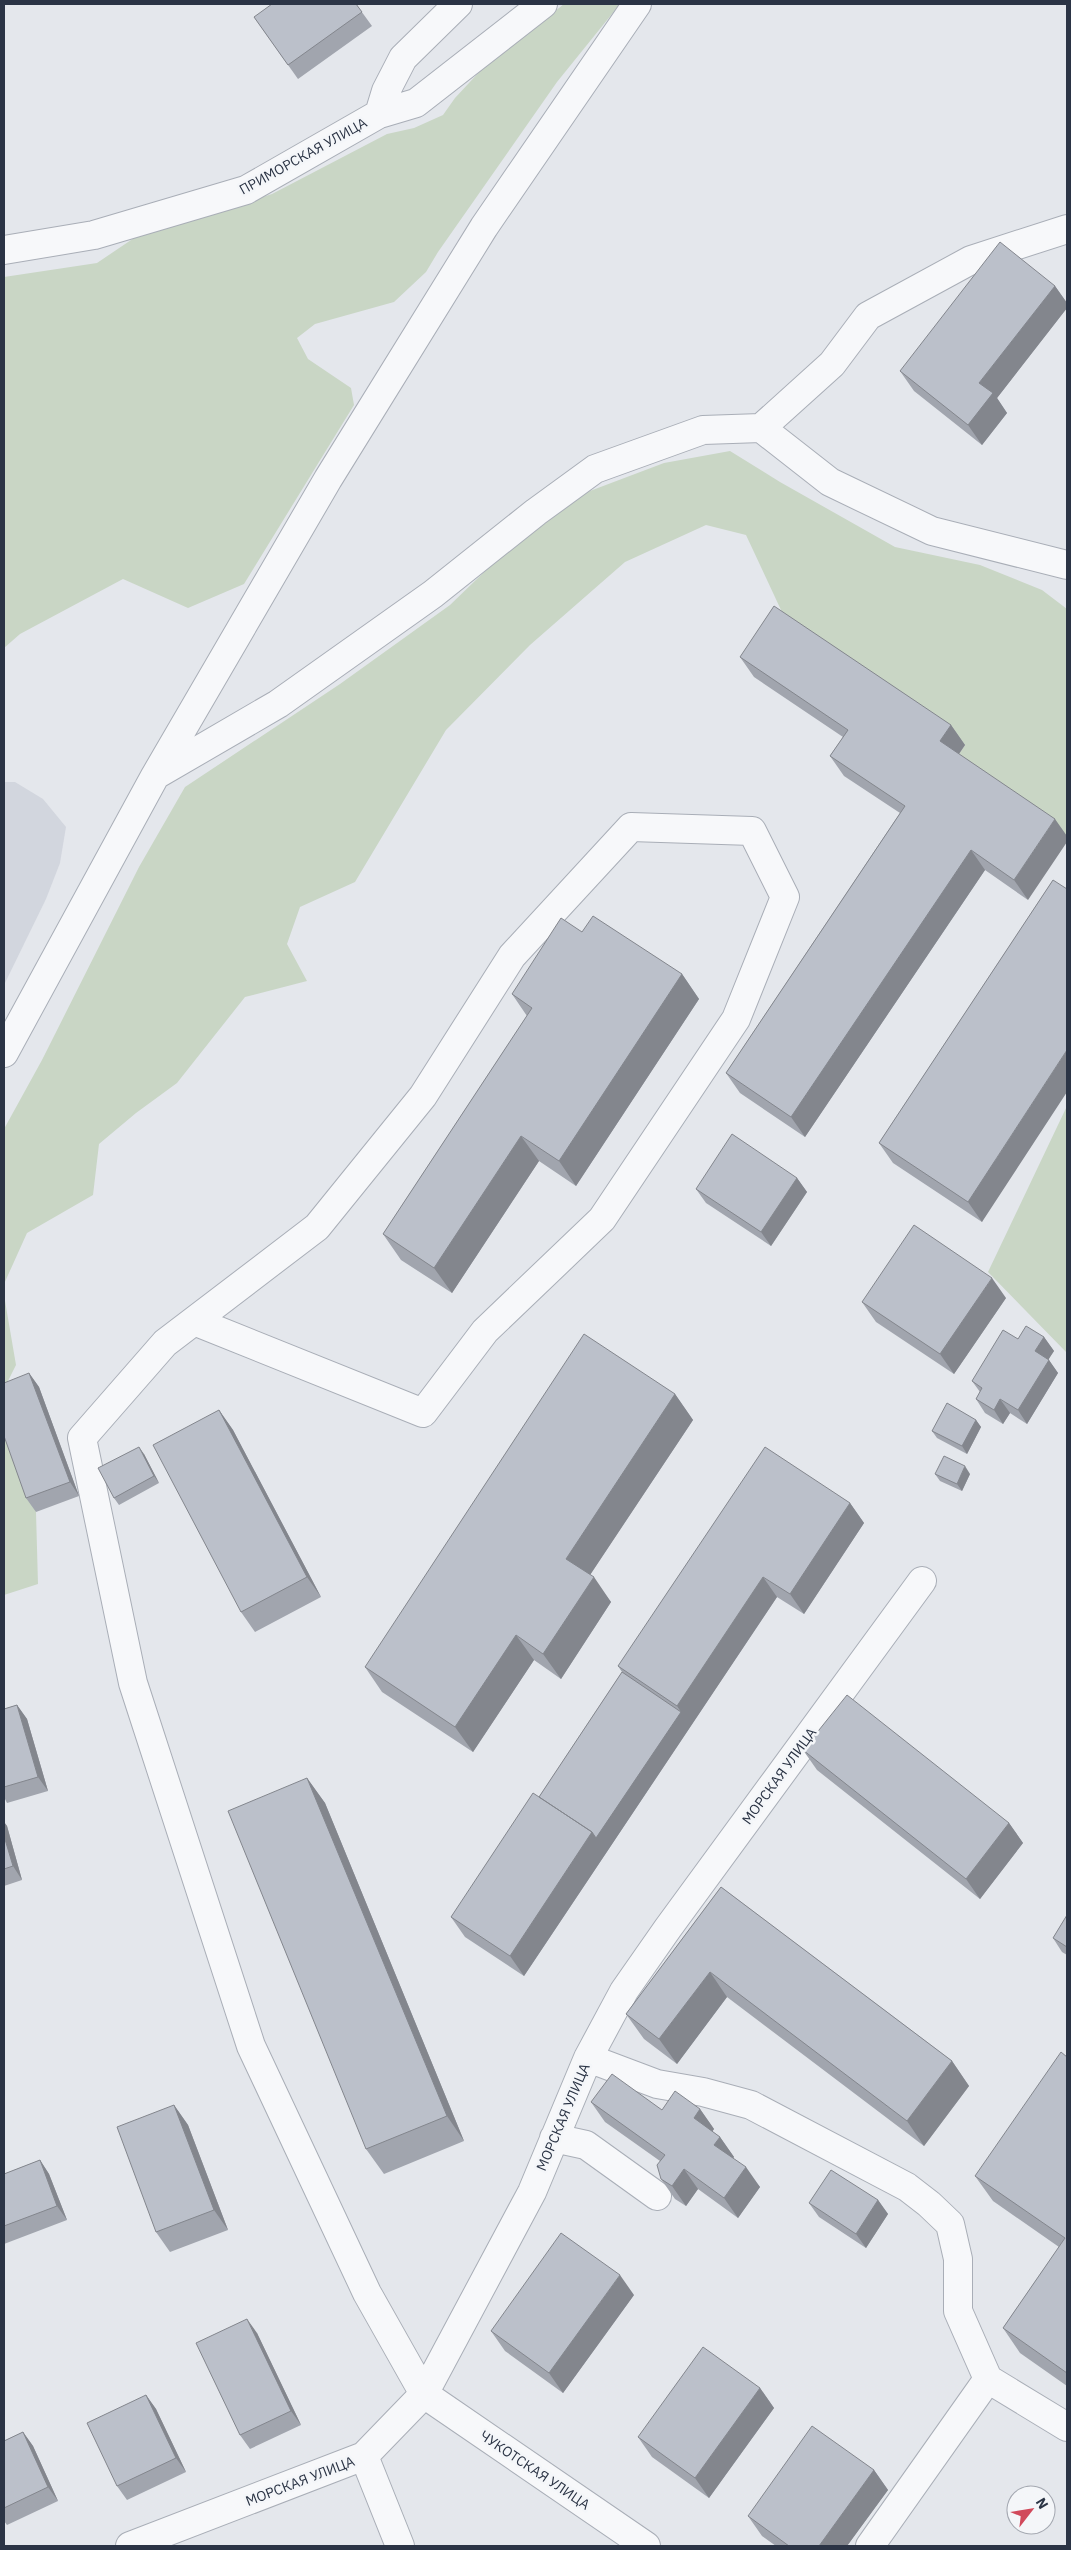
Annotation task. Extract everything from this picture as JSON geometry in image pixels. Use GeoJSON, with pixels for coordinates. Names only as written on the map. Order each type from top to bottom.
{"type":"FeatureCollection","features":[{"type":"Feature","properties":{"kind":"street"},"geometry":{"type":"LineString","coordinates":[[379,114],[386,91],[403,58],[458,4]]}},
{"type":"Feature","properties":{"kind":"street","name":"ПРИМОРСКАЯ УЛИЦА"},"geometry":{"type":"LineString","coordinates":[[4,250],[94,235],[246,190],[379,114],[416,104],[543,4]]}},
{"type":"Feature","properties":{"kind":"street"},"geometry":{"type":"LineString","coordinates":[[4,1052],[155,776],[328,479],[484,227],[637,4]]}},
{"type":"Feature","properties":{"kind":"street"},"geometry":{"type":"LineString","coordinates":[[761,428],[832,364],[868,316],[971,260],[1067,229]]}},
{"type":"Feature","properties":{"kind":"street"},"geometry":{"type":"LineString","coordinates":[[155,776],[278,704],[433,594],[536,512],[595,469],[703,430],[761,428],[830,482],[932,530],[1067,563]]}},
{"type":"Feature","properties":{"kind":"street"},"geometry":{"type":"LineString","coordinates":[[194,1321],[423,1413],[485,1331],[602,1219],[736,1019],[785,897],[752,831],[631,827],[512,956],[423,1096],[317,1227],[164,1343],[82,1438],[133,1683],[251,2046],[367,2293],[424,2394]]}},
{"type":"Feature","properties":{"kind":"street","name":"МОРСКАЯ УЛИЦА"},"geometry":{"type":"LineString","coordinates":[[130,2546],[364,2456],[424,2394],[532,2192],[588,2058],[624,1992],[668,1928],[922,1581]]}},
{"type":"Feature","properties":{"kind":"street"},"geometry":{"type":"LineString","coordinates":[[588,2058],[657,2084],[703,2092],[751,2105],[908,2187],[950,2224],[958,2259],[958,2311],[988,2379],[1067,2427]]}},
{"type":"Feature","properties":{"kind":"street"},"geometry":{"type":"LineString","coordinates":[[554,2138],[586,2146],[657,2196]]}},
{"type":"Feature","properties":{"kind":"street"},"geometry":{"type":"LineString","coordinates":[[870,2546],[988,2379]]}},
{"type":"Feature","properties":{"kind":"street","name":"ЧУКОТСКАЯ УЛИЦА"},"geometry":{"type":"LineString","coordinates":[[424,2394],[646,2546]]}},
{"type":"Feature","properties":{"kind":"street"},"geometry":{"type":"LineString","coordinates":[[364,2456],[400,2546]]}},
{"type":"Feature","properties":{"kind":"shaded area"},"geometry":{"type":"Polygon","coordinates":[[[4,782],[15,782],[43,799],[66,827],[60,863],[46,899],[4,985],[4,782]]]}},
{"type":"Feature","properties":{"kind":"green space"},"geometry":{"type":"Polygon","coordinates":[[[564,4],[620,4],[557,82],[426,272],[394,302],[315,324],[297,338],[308,359],[351,388],[354,405],[244,584],[188,608],[123,579],[20,634],[4,648],[4,277],[97,263],[134,238],[272,194],[387,134],[414,128],[443,115],[455,98],[482,69],[564,4]]]}},
{"type":"Feature","properties":{"kind":"green space"},"geometry":{"type":"Polygon","coordinates":[[[730,451],[780,482],[895,547],[980,565],[1042,590],[1067,609],[1067,838],[954,761],[965,745],[788,625],[746,535],[706,525],[625,562],[530,645],[446,730],[355,882],[300,907],[287,944],[307,981],[245,997],[177,1083],[136,1113],[99,1144],[93,1195],[27,1233],[4,1284],[4,1129],[42,1060],[139,867],[185,787],[340,684],[450,605],[508,549],[582,494],[664,463],[730,451]]]}},
{"type":"Feature","properties":{"kind":"green space"},"geometry":{"type":"Polygon","coordinates":[[[1067,1106],[1067,1353],[988,1272],[1067,1106]]]}},
{"type":"Feature","properties":{"kind":"green space"},"geometry":{"type":"Polygon","coordinates":[[[4,1295],[16,1365],[4,1389],[4,1295]]]}},
{"type":"Feature","properties":{"kind":"green space"},"geometry":{"type":"Polygon","coordinates":[[[4,1423],[36,1512],[38,1584],[4,1595],[4,1423]]]}},
{"type":"Feature","properties":{"kind":"building"},"geometry":{"type":"Polygon","coordinates":[[[272,4],[356,4],[362,12],[288,65],[254,17],[272,4]]]}},
{"type":"Feature","properties":{"kind":"building"},"geometry":{"type":"Polygon","coordinates":[[[1000,242],[1055,286],[979,383],[993,393],[968,425],[900,371],[1000,242]]]}},
{"type":"Feature","properties":{"kind":"building"},"geometry":{"type":"Polygon","coordinates":[[[774,606],[951,725],[940,741],[1055,819],[1014,880],[971,850],[791,1117],[726,1073],[905,806],[830,756],[848,730],[740,657],[774,606]]]}},
{"type":"Feature","properties":{"kind":"building"},"geometry":{"type":"Polygon","coordinates":[[[1053,880],[1067,889],[1067,1050],[968,1202],[879,1143],[1053,880]]]}},
{"type":"Feature","properties":{"kind":"building"},"geometry":{"type":"Polygon","coordinates":[[[593,916],[682,974],[559,1161],[521,1136],[434,1268],[383,1234],[532,1008],[512,994],[561,918],[582,932],[593,916]]]}},
{"type":"Feature","properties":{"kind":"building"},"geometry":{"type":"Polygon","coordinates":[[[732,1134],[797,1178],[761,1232],[696,1189],[732,1134]]]}},
{"type":"Feature","properties":{"kind":"building"},"geometry":{"type":"Polygon","coordinates":[[[914,1225],[992,1278],[940,1354],[862,1302],[914,1225]]]}},
{"type":"Feature","properties":{"kind":"building"},"geometry":{"type":"Polygon","coordinates":[[[1026,1326],[1044,1337],[1035,1351],[1049,1360],[1018,1410],[1000,1399],[994,1410],[976,1399],[982,1388],[972,1381],[1003,1330],[1018,1339],[1026,1326]]]}},
{"type":"Feature","properties":{"kind":"building"},"geometry":{"type":"Polygon","coordinates":[[[584,1334],[675,1394],[566,1559],[594,1577],[543,1654],[516,1635],[455,1727],[365,1667],[584,1334]]]}},
{"type":"Feature","properties":{"kind":"building"},"geometry":{"type":"Polygon","coordinates":[[[29,1373],[70,1482],[26,1498],[4,1436],[4,1383],[29,1373]]]}},
{"type":"Feature","properties":{"kind":"building"},"geometry":{"type":"Polygon","coordinates":[[[947,1403],[976,1420],[962,1446],[932,1431],[947,1403]]]}},
{"type":"Feature","properties":{"kind":"building"},"geometry":{"type":"Polygon","coordinates":[[[219,1410],[307,1577],[241,1612],[153,1445],[219,1410]]]}},
{"type":"Feature","properties":{"kind":"building"},"geometry":{"type":"Polygon","coordinates":[[[139,1447],[154,1476],[114,1498],[98,1468],[139,1447]]]}},
{"type":"Feature","properties":{"kind":"building"},"geometry":{"type":"Polygon","coordinates":[[[765,1447],[850,1503],[790,1594],[763,1577],[677,1706],[618,1666],[765,1447]]]}},
{"type":"Feature","properties":{"kind":"building"},"geometry":{"type":"Polygon","coordinates":[[[944,1456],[965,1466],[957,1484],[935,1474],[944,1456]]]}},
{"type":"Feature","properties":{"kind":"building"},"geometry":{"type":"Polygon","coordinates":[[[622,1672],[681,1712],[596,1838],[592,1832],[539,1797],[622,1672]]]}},
{"type":"Feature","properties":{"kind":"building"},"geometry":{"type":"Polygon","coordinates":[[[847,1695],[1009,1823],[966,1879],[803,1750],[847,1695]]]}},
{"type":"Feature","properties":{"kind":"building"},"geometry":{"type":"Polygon","coordinates":[[[17,1705],[38,1777],[4,1787],[4,1709],[17,1705]]]}},
{"type":"Feature","properties":{"kind":"building"},"geometry":{"type":"Polygon","coordinates":[[[307,1778],[447,2116],[366,2149],[228,1811],[307,1778]]]}},
{"type":"Feature","properties":{"kind":"building"},"geometry":{"type":"Polygon","coordinates":[[[533,1793],[592,1832],[510,1956],[451,1917],[533,1793]]]}},
{"type":"Feature","properties":{"kind":"building"},"geometry":{"type":"Polygon","coordinates":[[[4,1836],[13,1866],[4,1869],[4,1836]]]}},
{"type":"Feature","properties":{"kind":"building"},"geometry":{"type":"Polygon","coordinates":[[[721,1887],[952,2061],[907,2121],[710,1972],[659,2039],[626,2014],[721,1887]]]}},
{"type":"Feature","properties":{"kind":"building"},"geometry":{"type":"Polygon","coordinates":[[[1067,1915],[1067,1947],[1053,1938],[1067,1915]]]}},
{"type":"Feature","properties":{"kind":"building"},"geometry":{"type":"Polygon","coordinates":[[[1061,2052],[1067,2057],[1067,2373],[1003,2328],[1065,2238],[975,2176],[1061,2052]]]}},
{"type":"Feature","properties":{"kind":"building"},"geometry":{"type":"Polygon","coordinates":[[[612,2074],[662,2110],[675,2091],[700,2109],[694,2118],[720,2137],[714,2145],[746,2167],[724,2198],[684,2169],[672,2186],[661,2179],[657,2165],[665,2155],[591,2102],[612,2074]]]}},
{"type":"Feature","properties":{"kind":"building"},"geometry":{"type":"Polygon","coordinates":[[[174,2105],[214,2210],[156,2232],[117,2127],[174,2105]]]}},
{"type":"Feature","properties":{"kind":"building"},"geometry":{"type":"Polygon","coordinates":[[[40,2160],[57,2206],[4,2226],[4,2174],[40,2160]]]}},
{"type":"Feature","properties":{"kind":"building"},"geometry":{"type":"Polygon","coordinates":[[[831,2170],[878,2200],[856,2234],[809,2203],[831,2170]]]}},
{"type":"Feature","properties":{"kind":"building"},"geometry":{"type":"Polygon","coordinates":[[[561,2233],[620,2275],[549,2373],[491,2331],[561,2233]]]}},
{"type":"Feature","properties":{"kind":"building"},"geometry":{"type":"Polygon","coordinates":[[[247,2319],[291,2411],[240,2435],[196,2343],[247,2319]]]}},
{"type":"Feature","properties":{"kind":"building"},"geometry":{"type":"Polygon","coordinates":[[[703,2347],[760,2388],[695,2478],[638,2437],[703,2347]]]}},
{"type":"Feature","properties":{"kind":"building"},"geometry":{"type":"Polygon","coordinates":[[[146,2395],[176,2458],[117,2486],[87,2423],[146,2395]]]}},
{"type":"Feature","properties":{"kind":"building"},"geometry":{"type":"Polygon","coordinates":[[[812,2426],[874,2470],[819,2546],[789,2546],[748,2516],[812,2426]]]}},
{"type":"Feature","properties":{"kind":"building"},"geometry":{"type":"Polygon","coordinates":[[[23,2432],[48,2487],[4,2508],[4,2441],[23,2432]]]}}]}
